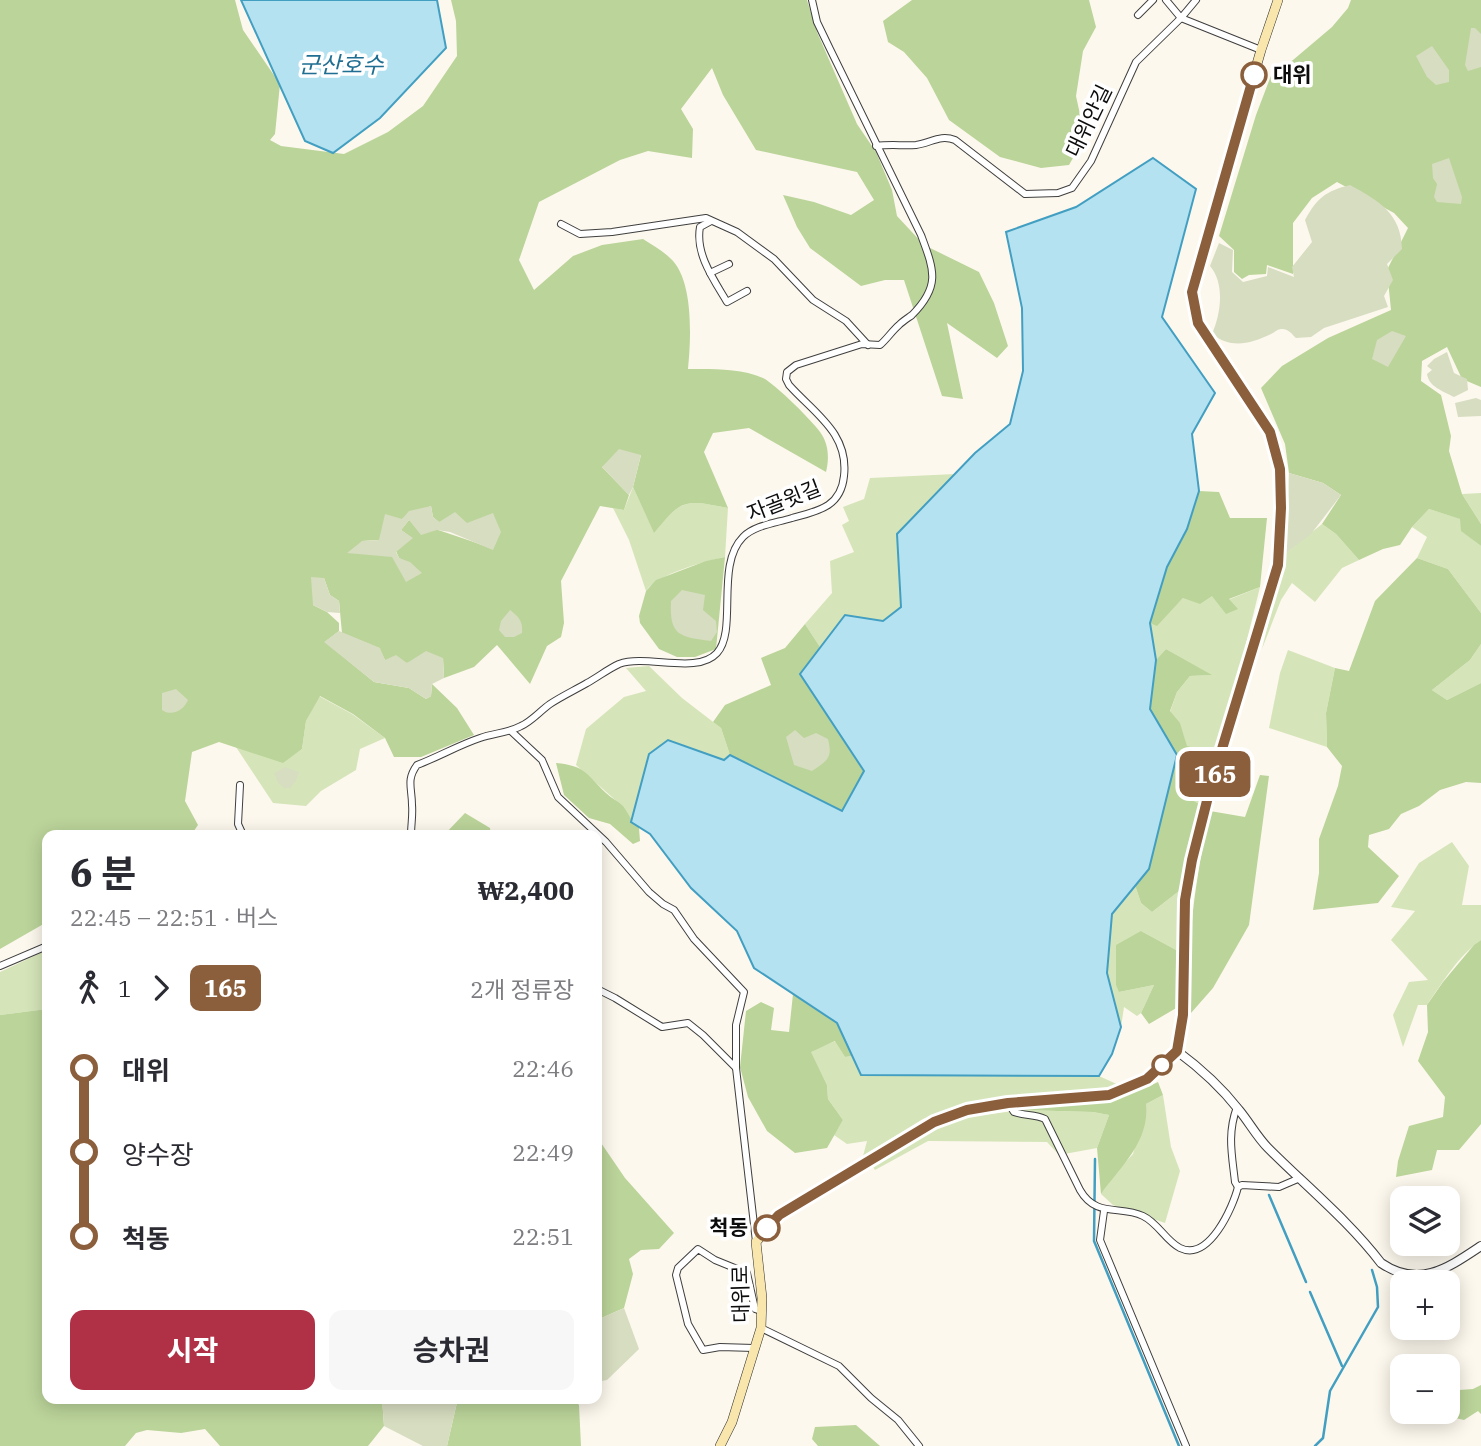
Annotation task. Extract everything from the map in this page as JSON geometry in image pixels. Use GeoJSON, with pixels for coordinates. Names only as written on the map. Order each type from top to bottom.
{"type":"FeatureCollection","features":[{"type":"Feature","properties":{"kind":"main road"},"geometry":{"type":"LineString","coordinates":[[1177,1051],[1183,1015],[1185,900],[1192,860],[1211,785],[1278,565],[1280,469],[1270,432],[1198,323],[1192,292],[1261,50],[1278,0]]}},
{"type":"Feature","properties":{"kind":"main road","name":"대위로"},"geometry":{"type":"LineString","coordinates":[[722,1445],[732,1422],[761,1328],[762,1298],[756,1242],[779,1215],[934,1122],[967,1110],[1008,1103],[1109,1095],[1147,1079],[1177,1051]]}},
{"type":"Feature","properties":{"kind":"street","name":"자골윗길"},"geometry":{"type":"LineString","coordinates":[[411,830],[413,807],[408,784],[417,765],[478,738],[511,731],[524,725],[550,704],[619,664],[635,661],[701,661],[712,657],[720,650],[724,633],[730,558],[735,546],[746,534],[764,525],[830,505],[842,489],[845,476],[844,450],[830,428],[789,385],[787,372],[796,365],[862,344],[880,345],[929,295],[934,283],[931,258],[817,22],[812,0]]}},
{"type":"Feature","properties":{"kind":"street"},"geometry":{"type":"LineString","coordinates":[[1138,15],[1153,0]]}},
{"type":"Feature","properties":{"kind":"street"},"geometry":{"type":"LineString","coordinates":[[1166,0],[1181,18],[1261,50]]}},
{"type":"Feature","properties":{"kind":"street","name":"대위안길"},"geometry":{"type":"LineString","coordinates":[[876,146],[897,143],[912,145],[946,136],[1026,194],[1050,194],[1072,188],[1091,161],[1136,62],[1196,0]]}},
{"type":"Feature","properties":{"kind":"street"},"geometry":{"type":"LineString","coordinates":[[561,224],[580,234],[706,218],[737,232],[774,259],[813,300],[846,321],[868,345]]}},
{"type":"Feature","properties":{"kind":"street"},"geometry":{"type":"LineString","coordinates":[[711,221],[700,227],[698,240],[710,273],[727,302],[747,291]]}},
{"type":"Feature","properties":{"kind":"street"},"geometry":{"type":"LineString","coordinates":[[710,273],[729,264]]}},
{"type":"Feature","properties":{"kind":"street"},"geometry":{"type":"LineString","coordinates":[[511,731],[542,760],[558,797],[593,830]]}},
{"type":"Feature","properties":{"kind":"street"},"geometry":{"type":"LineString","coordinates":[[240,785],[237,824],[240,830]]}},
{"type":"Feature","properties":{"kind":"street"},"geometry":{"type":"LineString","coordinates":[[602,838],[649,892],[674,910],[694,939],[744,992],[736,1026],[736,1068],[756,1242]]}},
{"type":"Feature","properties":{"kind":"street"},"geometry":{"type":"LineString","coordinates":[[0,966],[42,948]]}},
{"type":"Feature","properties":{"kind":"street"},"geometry":{"type":"LineString","coordinates":[[602,992],[662,1027],[688,1023],[703,1034],[736,1068]]}},
{"type":"Feature","properties":{"kind":"street"},"geometry":{"type":"LineString","coordinates":[[1177,1051],[1199,1067],[1237,1107],[1266,1146],[1381,1263],[1402,1274],[1424,1276],[1446,1268],[1481,1246]]}},
{"type":"Feature","properties":{"kind":"street"},"geometry":{"type":"LineString","coordinates":[[1008,1103],[1014,1112],[1045,1119],[1052,1128],[1083,1195],[1099,1207],[1143,1216],[1181,1249],[1191,1250],[1210,1241],[1228,1216],[1238,1187],[1230,1147],[1232,1121],[1237,1107]]}},
{"type":"Feature","properties":{"kind":"street"},"geometry":{"type":"LineString","coordinates":[[1238,1187],[1279,1187],[1300,1178]]}},
{"type":"Feature","properties":{"kind":"street"},"geometry":{"type":"LineString","coordinates":[[1099,1207],[1101,1240],[1186,1446]]}},
{"type":"Feature","properties":{"kind":"street"},"geometry":{"type":"LineString","coordinates":[[754,1349],[720,1347],[703,1350],[688,1324],[676,1275],[678,1268],[698,1249],[747,1273],[754,1308],[761,1311]]}},
{"type":"Feature","properties":{"kind":"street"},"geometry":{"type":"LineString","coordinates":[[761,1328],[839,1366],[898,1420],[919,1446]]}},
{"type":"Feature","properties":{"kind":"green space"},"geometry":{"type":"Polygon","coordinates":[[[0,0],[235,0],[243,30],[280,84],[275,134],[270,140],[281,146],[344,154],[388,132],[423,106],[457,56],[456,21],[451,0],[807,0],[817,32],[857,124],[876,152],[892,190],[897,216],[924,245],[979,272],[994,303],[1008,346],[997,358],[947,323],[963,399],[942,396],[904,280],[885,280],[861,286],[810,248],[783,195],[851,215],[874,200],[857,172],[756,150],[723,95],[712,68],[681,109],[693,129],[692,158],[648,151],[620,160],[539,202],[519,260],[534,290],[573,256],[602,245],[643,239],[660,250],[678,268],[687,294],[690,326],[688,369],[736,371],[768,381],[804,413],[822,435],[828,453],[826,472],[749,428],[713,433],[704,452],[728,508],[702,503],[685,504],[671,513],[654,533],[633,487],[641,455],[602,467],[629,495],[624,510],[600,506],[561,581],[564,623],[561,637],[547,646],[530,684],[497,645],[474,667],[444,678],[443,658],[406,663],[385,660],[379,648],[342,633],[339,601],[330,595],[324,578],[313,605],[327,612],[339,623],[339,631],[325,642],[374,682],[409,688],[426,699],[431,696],[432,684],[457,708],[474,735],[421,757],[394,757],[385,738],[353,714],[320,696],[306,721],[302,749],[283,763],[219,742],[192,752],[185,801],[198,825],[194,830],[42,830],[42,925],[0,949],[0,0]],[[431,506],[402,519],[379,540],[362,541],[406,562],[399,558],[396,551],[412,538],[401,530],[409,520],[492,549],[467,523],[440,523],[433,517],[431,506]]]}},
{"type":"Feature","properties":{"kind":"green space"},"geometry":{"type":"Polygon","coordinates":[[[912,0],[1089,0],[1096,27],[1083,51],[1076,96],[1081,119],[1077,151],[1069,165],[1041,168],[1000,157],[949,120],[927,78],[904,52],[888,42],[883,21],[912,0]]]}},
{"type":"Feature","properties":{"kind":"green space"},"geometry":{"type":"Polygon","coordinates":[[[1351,0],[1481,0],[1481,387],[1462,379],[1447,347],[1422,361],[1421,381],[1441,395],[1451,436],[1449,451],[1462,494],[1481,524],[1481,546],[1461,531],[1460,519],[1429,509],[1400,545],[1359,560],[1336,534],[1322,524],[1341,495],[1323,483],[1289,473],[1285,444],[1261,388],[1282,366],[1328,338],[1391,310],[1387,270],[1408,228],[1394,213],[1337,182],[1312,198],[1293,223],[1293,274],[1267,265],[1266,274],[1249,275],[1242,279],[1234,272],[1234,250],[1219,236],[1256,115],[1272,73],[1293,60],[1332,27],[1348,8],[1351,0]]]}},
{"type":"Feature","properties":{"kind":"green space"},"geometry":{"type":"Polygon","coordinates":[[[1471,28],[1481,34],[1481,67],[1468,71],[1465,65],[1471,28]]]}},
{"type":"Feature","properties":{"kind":"green space"},"geometry":{"type":"Polygon","coordinates":[[[1432,46],[1449,70],[1449,82],[1436,85],[1427,77],[1416,56],[1432,46]]]}},
{"type":"Feature","properties":{"kind":"green space"},"geometry":{"type":"Polygon","coordinates":[[[1449,158],[1462,197],[1461,204],[1437,202],[1434,197],[1437,184],[1433,178],[1432,164],[1449,158]]]}},
{"type":"Feature","properties":{"kind":"green space"},"geometry":{"type":"Polygon","coordinates":[[[1350,185],[1379,203],[1398,226],[1402,249],[1387,264],[1393,280],[1384,296],[1388,307],[1324,328],[1311,337],[1296,338],[1288,330],[1281,329],[1256,340],[1233,343],[1212,334],[1218,317],[1220,290],[1210,266],[1219,243],[1233,250],[1232,272],[1243,282],[1267,276],[1268,267],[1294,277],[1292,267],[1312,242],[1305,220],[1309,212],[1323,196],[1350,185]]]}},
{"type":"Feature","properties":{"kind":"green space"},"geometry":{"type":"Polygon","coordinates":[[[1392,331],[1406,336],[1388,367],[1372,359],[1377,340],[1392,331]]]}},
{"type":"Feature","properties":{"kind":"green space"},"geometry":{"type":"Polygon","coordinates":[[[1447,352],[1454,373],[1467,379],[1468,390],[1454,397],[1441,391],[1427,374],[1432,370],[1427,366],[1447,352]]]}},
{"type":"Feature","properties":{"kind":"green space"},"geometry":{"type":"Polygon","coordinates":[[[1476,398],[1481,400],[1481,416],[1458,417],[1455,403],[1476,398]]]}},
{"type":"Feature","properties":{"kind":"green space"},"geometry":{"type":"Polygon","coordinates":[[[619,449],[641,455],[629,495],[602,467],[619,449]]]}},
{"type":"Feature","properties":{"kind":"green space"},"geometry":{"type":"Polygon","coordinates":[[[1289,473],[1323,483],[1341,495],[1311,534],[1285,554],[1289,473]]]}},
{"type":"Feature","properties":{"kind":"green space"},"geometry":{"type":"Polygon","coordinates":[[[955,474],[897,534],[902,607],[883,621],[845,615],[820,647],[805,624],[832,593],[830,561],[854,552],[842,525],[849,521],[843,507],[864,499],[870,478],[955,474]]]}},
{"type":"Feature","properties":{"kind":"green space"},"geometry":{"type":"Polygon","coordinates":[[[633,487],[654,532],[671,513],[685,504],[702,503],[728,508],[725,557],[671,574],[646,591],[629,540],[613,508],[624,510],[633,487]]]}},
{"type":"Feature","properties":{"kind":"green space"},"geometry":{"type":"Polygon","coordinates":[[[1199,491],[1219,492],[1230,518],[1267,518],[1260,587],[1229,599],[1238,609],[1226,614],[1212,596],[1200,604],[1183,598],[1157,626],[1150,623],[1167,567],[1187,529],[1199,491]]]}},
{"type":"Feature","properties":{"kind":"green space"},"geometry":{"type":"Polygon","coordinates":[[[1481,493],[1481,524],[1462,494],[1481,493]]]}},
{"type":"Feature","properties":{"kind":"green space"},"geometry":{"type":"Polygon","coordinates":[[[431,506],[433,517],[439,522],[455,512],[467,523],[493,513],[501,532],[493,550],[450,532],[437,530],[421,535],[409,520],[401,530],[413,538],[396,552],[399,558],[410,562],[422,573],[406,582],[392,557],[347,553],[362,541],[379,540],[385,514],[402,519],[409,511],[431,506]]]}},
{"type":"Feature","properties":{"kind":"green space"},"geometry":{"type":"Polygon","coordinates":[[[1429,509],[1461,519],[1462,531],[1481,546],[1481,613],[1448,569],[1417,558],[1427,537],[1412,527],[1429,509]]]}},
{"type":"Feature","properties":{"kind":"green space"},"geometry":{"type":"Polygon","coordinates":[[[1322,524],[1336,534],[1359,560],[1342,568],[1315,602],[1292,583],[1281,600],[1262,649],[1285,554],[1322,524]]]}},
{"type":"Feature","properties":{"kind":"green space"},"geometry":{"type":"Polygon","coordinates":[[[725,557],[716,649],[695,657],[677,657],[659,649],[640,623],[639,616],[646,591],[656,580],[706,561],[725,557]]]}},
{"type":"Feature","properties":{"kind":"green space"},"geometry":{"type":"Polygon","coordinates":[[[1417,558],[1448,569],[1481,613],[1481,644],[1470,660],[1432,690],[1447,700],[1481,683],[1481,783],[1466,782],[1440,790],[1419,806],[1401,814],[1389,829],[1369,835],[1368,847],[1399,876],[1378,903],[1313,910],[1319,873],[1319,839],[1338,786],[1342,766],[1327,747],[1326,713],[1335,668],[1349,671],[1375,601],[1417,558]]]}},
{"type":"Feature","properties":{"kind":"green space"},"geometry":{"type":"Polygon","coordinates":[[[311,577],[324,578],[330,595],[339,601],[340,613],[327,612],[313,605],[311,577]]]}},
{"type":"Feature","properties":{"kind":"green space"},"geometry":{"type":"Polygon","coordinates":[[[1260,587],[1243,656],[1199,804],[1181,794],[1187,761],[1185,740],[1170,712],[1177,692],[1190,676],[1211,675],[1166,649],[1156,660],[1150,623],[1157,625],[1183,598],[1212,596],[1228,600],[1260,587]]]}},
{"type":"Feature","properties":{"kind":"green space"},"geometry":{"type":"Polygon","coordinates":[[[682,590],[705,595],[703,610],[716,621],[717,632],[711,641],[684,636],[675,628],[671,601],[682,590]]]}},
{"type":"Feature","properties":{"kind":"green space"},"geometry":{"type":"Polygon","coordinates":[[[510,610],[520,620],[522,633],[505,637],[499,630],[501,621],[510,610]]]}},
{"type":"Feature","properties":{"kind":"green space"},"geometry":{"type":"Polygon","coordinates":[[[805,624],[820,647],[800,674],[864,772],[842,812],[730,755],[721,728],[713,722],[725,705],[771,685],[761,658],[785,648],[805,624]]]}},
{"type":"Feature","properties":{"kind":"green space"},"geometry":{"type":"Polygon","coordinates":[[[339,631],[380,648],[385,660],[396,655],[407,663],[426,651],[443,658],[444,678],[432,684],[431,696],[426,699],[409,688],[374,682],[324,642],[339,631]]]}},
{"type":"Feature","properties":{"kind":"green space"},"geometry":{"type":"Polygon","coordinates":[[[1481,644],[1481,683],[1447,700],[1432,690],[1470,660],[1481,644]]]}},
{"type":"Feature","properties":{"kind":"green space"},"geometry":{"type":"Polygon","coordinates":[[[1166,649],[1212,675],[1190,676],[1177,692],[1170,711],[1180,723],[1187,746],[1199,749],[1186,776],[1192,783],[1182,794],[1199,804],[1179,891],[1152,912],[1141,903],[1135,885],[1149,869],[1177,755],[1150,709],[1156,660],[1166,649]]]}},
{"type":"Feature","properties":{"kind":"green space"},"geometry":{"type":"Polygon","coordinates":[[[1288,650],[1335,668],[1326,713],[1327,747],[1269,728],[1280,673],[1288,650]]]}},
{"type":"Feature","properties":{"kind":"green space"},"geometry":{"type":"Polygon","coordinates":[[[649,666],[682,698],[721,728],[730,755],[724,760],[649,754],[631,822],[622,806],[576,765],[586,729],[624,697],[646,691],[626,668],[649,666]]]}},
{"type":"Feature","properties":{"kind":"green space"},"geometry":{"type":"Polygon","coordinates":[[[176,689],[188,700],[186,704],[174,713],[162,710],[162,693],[176,689]]]}},
{"type":"Feature","properties":{"kind":"green space"},"geometry":{"type":"Polygon","coordinates":[[[319,696],[352,714],[385,738],[360,749],[356,770],[321,791],[306,806],[273,803],[236,747],[283,762],[302,749],[306,721],[319,696]]]}},
{"type":"Feature","properties":{"kind":"green space"},"geometry":{"type":"Polygon","coordinates":[[[795,730],[804,738],[816,733],[828,739],[828,758],[812,771],[794,765],[786,737],[795,730]]]}},
{"type":"Feature","properties":{"kind":"green space"},"geometry":{"type":"Polygon","coordinates":[[[556,763],[574,766],[584,772],[623,806],[639,828],[640,841],[633,844],[610,824],[589,818],[564,795],[556,763]]]}},
{"type":"Feature","properties":{"kind":"green space"},"geometry":{"type":"Polygon","coordinates":[[[285,767],[299,772],[290,788],[284,788],[278,783],[274,773],[285,767]]]}},
{"type":"Feature","properties":{"kind":"green space"},"geometry":{"type":"Polygon","coordinates":[[[1260,775],[1269,776],[1249,925],[1213,988],[1191,1013],[1189,962],[1193,911],[1210,811],[1245,817],[1260,775]]]}},
{"type":"Feature","properties":{"kind":"green space"},"geometry":{"type":"Polygon","coordinates":[[[465,813],[490,830],[449,830],[465,813]]]}},
{"type":"Feature","properties":{"kind":"green space"},"geometry":{"type":"Polygon","coordinates":[[[1452,842],[1469,866],[1462,905],[1481,905],[1481,940],[1458,961],[1427,1005],[1418,1005],[1403,1047],[1393,1015],[1409,982],[1428,980],[1391,940],[1415,911],[1391,907],[1419,863],[1452,842]]]}},
{"type":"Feature","properties":{"kind":"green space"},"geometry":{"type":"Polygon","coordinates":[[[1135,885],[1141,903],[1152,912],[1179,891],[1178,951],[1141,931],[1119,992],[1154,985],[1137,1016],[1124,1007],[1121,1027],[1107,973],[1112,914],[1135,885]]]}},
{"type":"Feature","properties":{"kind":"green space"},"geometry":{"type":"Polygon","coordinates":[[[1141,931],[1178,951],[1178,1007],[1149,1024],[1141,1013],[1154,985],[1119,992],[1116,985],[1116,945],[1141,931]]]}},
{"type":"Feature","properties":{"kind":"green space"},"geometry":{"type":"Polygon","coordinates":[[[1481,940],[1481,1124],[1459,1150],[1437,1150],[1432,1170],[1396,1177],[1409,1126],[1443,1117],[1445,1097],[1418,1061],[1428,1032],[1427,1005],[1443,982],[1481,940]]]}},
{"type":"Feature","properties":{"kind":"green space"},"geometry":{"type":"Polygon","coordinates":[[[42,952],[42,1010],[0,1015],[0,972],[42,952]]]}},
{"type":"Feature","properties":{"kind":"green space"},"geometry":{"type":"Polygon","coordinates":[[[793,994],[837,1023],[852,1056],[845,1057],[835,1041],[811,1052],[827,1085],[828,1099],[843,1120],[827,1148],[795,1153],[767,1131],[748,1097],[740,1067],[746,1011],[761,1002],[774,1008],[771,1030],[789,1032],[793,994]]]}},
{"type":"Feature","properties":{"kind":"green space"},"geometry":{"type":"Polygon","coordinates":[[[42,1010],[42,1404],[382,1404],[384,1426],[368,1446],[220,1446],[205,1429],[181,1433],[147,1430],[136,1433],[125,1446],[0,1446],[0,1015],[42,1010]]]}},
{"type":"Feature","properties":{"kind":"green space"},"geometry":{"type":"Polygon","coordinates":[[[836,1041],[845,1057],[852,1056],[861,1075],[1099,1076],[1121,1086],[986,1100],[923,1119],[863,1156],[867,1141],[847,1144],[834,1135],[843,1120],[828,1099],[827,1085],[810,1051],[836,1041]]]}},
{"type":"Feature","properties":{"kind":"green space"},"geometry":{"type":"Polygon","coordinates":[[[1158,1082],[1163,1095],[1146,1104],[1146,1117],[1139,1141],[1101,1194],[1097,1148],[1109,1115],[1022,1110],[1105,1101],[1158,1082]]]}},
{"type":"Feature","properties":{"kind":"green space"},"geometry":{"type":"Polygon","coordinates":[[[1163,1095],[1171,1147],[1180,1171],[1165,1223],[1113,1205],[1101,1194],[1133,1154],[1146,1104],[1163,1095]]]}},
{"type":"Feature","properties":{"kind":"green space"},"geometry":{"type":"Polygon","coordinates":[[[1022,1110],[1109,1115],[1097,1148],[1059,1155],[1047,1142],[928,1141],[875,1170],[871,1164],[958,1118],[1022,1110]]]}},
{"type":"Feature","properties":{"kind":"green space"},"geometry":{"type":"Polygon","coordinates":[[[602,1144],[625,1178],[674,1233],[659,1249],[641,1250],[629,1259],[633,1274],[624,1308],[602,1318],[602,1144]]]}},
{"type":"Feature","properties":{"kind":"green space"},"geometry":{"type":"Polygon","coordinates":[[[624,1308],[639,1349],[607,1380],[602,1381],[602,1318],[624,1308]]]}},
{"type":"Feature","properties":{"kind":"green space"},"geometry":{"type":"Polygon","coordinates":[[[1481,1385],[1481,1414],[1478,1411],[1464,1420],[1460,1419],[1460,1390],[1481,1385]]]}},
{"type":"Feature","properties":{"kind":"green space"},"geometry":{"type":"Polygon","coordinates":[[[382,1404],[457,1404],[447,1446],[423,1446],[384,1426],[382,1404]]]}},
{"type":"Feature","properties":{"kind":"green space"},"geometry":{"type":"Polygon","coordinates":[[[457,1404],[579,1405],[581,1446],[447,1446],[457,1404]]]}},
{"type":"Feature","properties":{"kind":"green space"},"geometry":{"type":"Polygon","coordinates":[[[856,1425],[880,1446],[818,1446],[812,1439],[815,1427],[856,1425]]]}},
{"type":"Feature","properties":{"kind":"water","name":"군산호수"},"geometry":{"type":"Polygon","coordinates":[[[241,0],[437,0],[446,48],[380,118],[333,153],[305,141],[241,0]]]}},
{"type":"Feature","properties":{"kind":"water"},"geometry":{"type":"Polygon","coordinates":[[[1153,158],[1196,189],[1162,317],[1215,393],[1192,434],[1199,491],[1187,529],[1167,567],[1150,623],[1156,660],[1150,709],[1177,755],[1149,869],[1112,914],[1107,973],[1121,1027],[1112,1054],[1099,1076],[861,1075],[837,1023],[754,968],[737,931],[691,888],[650,834],[631,822],[649,754],[668,740],[724,760],[730,755],[842,811],[864,771],[800,674],[845,615],[883,621],[901,607],[897,534],[975,453],[1010,424],[1023,371],[1022,308],[1006,232],[1076,207],[1153,158]]]}},
{"type":"Feature","properties":{"kind":"waterway"},"geometry":{"type":"LineString","coordinates":[[1095,1159],[1094,1241],[1179,1446]]}},
{"type":"Feature","properties":{"kind":"waterway"},"geometry":{"type":"LineString","coordinates":[[1269,1195],[1306,1282]]}},
{"type":"Feature","properties":{"kind":"waterway"},"geometry":{"type":"LineString","coordinates":[[1315,1446],[1323,1438],[1330,1391],[1378,1307],[1377,1287],[1372,1270]]}},
{"type":"Feature","properties":{"kind":"waterway"},"geometry":{"type":"LineString","coordinates":[[1310,1292],[1342,1366]]}},
{"type":"Feature","properties":{"kind":"bus line","name":"165"},"geometry":{"type":"LineString","coordinates":[[767,1228],[779,1215],[934,1122],[952,1114],[1008,1103],[1109,1095],[1147,1079],[1177,1051],[1183,1015],[1185,900],[1192,860],[1211,785],[1278,565],[1281,508],[1277,454],[1270,432],[1198,323],[1192,292],[1254,75]]}},
{"type":"Feature","properties":{"kind":"place","name":"대위"},"geometry":{"type":"Point","coordinates":[1254,75]}},
{"type":"Feature","properties":{"kind":"place","name":"척동"},"geometry":{"type":"Point","coordinates":[767,1228]}}]}
